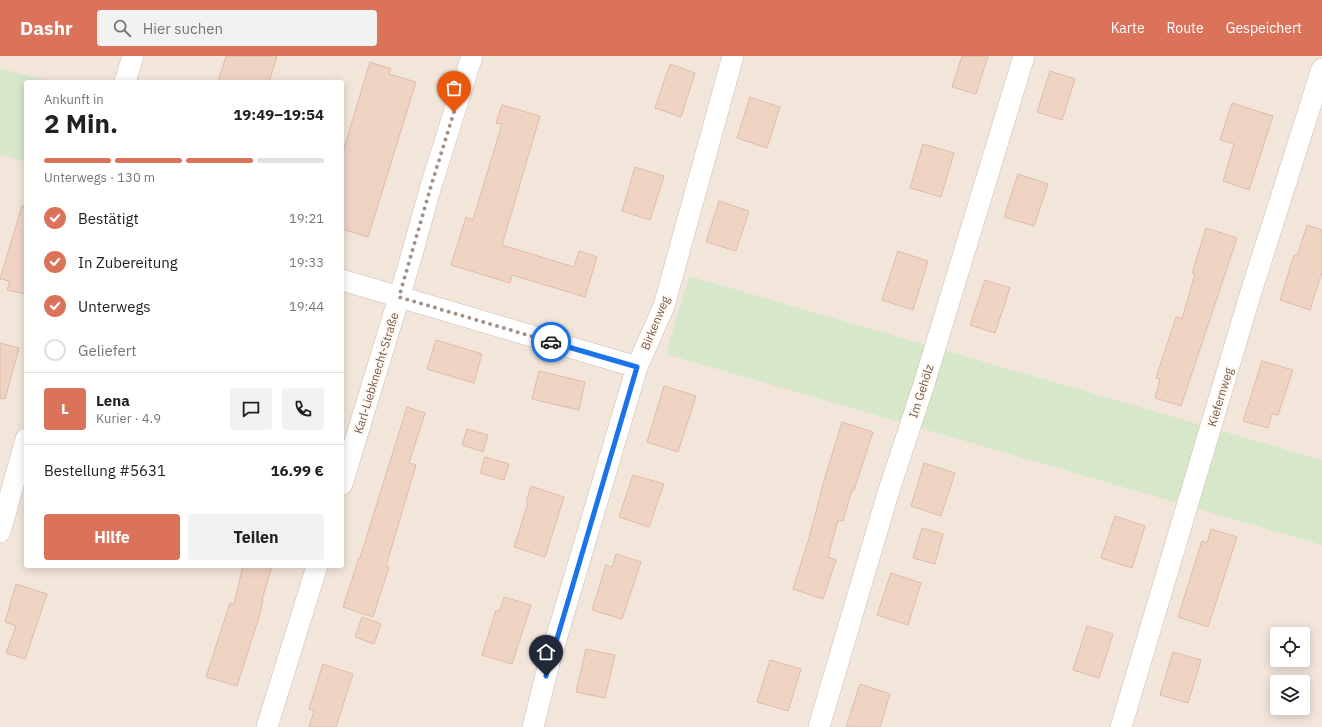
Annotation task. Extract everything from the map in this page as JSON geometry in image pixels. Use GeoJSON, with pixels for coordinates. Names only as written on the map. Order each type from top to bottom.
{"type":"FeatureCollection","features":[{"type":"Feature","properties":{"kind":"street"},"geometry":{"type":"LineString","coordinates":[[126,80],[133,56]]}},
{"type":"Feature","properties":{"kind":"street","name":"Karl-Liebknecht-Straße"},"geometry":{"type":"LineString","coordinates":[[344,477],[431,186],[472,56]]}},
{"type":"Feature","properties":{"kind":"street","name":"Birkenweg"},"geometry":{"type":"LineString","coordinates":[[533,727],[552,655],[637,367],[664,306],[733,56]]}},
{"type":"Feature","properties":{"kind":"street","name":"Im Gehölz"},"geometry":{"type":"LineString","coordinates":[[819,727],[887,497],[924,384],[1024,56]]}},
{"type":"Feature","properties":{"kind":"street","name":"Kiefernweg"},"geometry":{"type":"LineString","coordinates":[[1121,727],[1251,292],[1322,68]]}},
{"type":"Feature","properties":{"kind":"street"},"geometry":{"type":"LineString","coordinates":[[344,281],[637,367]]}},
{"type":"Feature","properties":{"kind":"street"},"geometry":{"type":"LineString","coordinates":[[0,532],[24,446]]}},
{"type":"Feature","properties":{"kind":"street"},"geometry":{"type":"LineString","coordinates":[[267,727],[316,568]]}},
{"type":"Feature","properties":{"kind":"shaded area"},"geometry":{"type":"Polygon","coordinates":[[[0,56],[1322,56],[1322,727],[0,727],[0,56]]]}},
{"type":"Feature","properties":{"kind":"green space"},"geometry":{"type":"Polygon","coordinates":[[[0,68],[44,80],[24,80],[24,161],[0,155],[0,68]]]}},
{"type":"Feature","properties":{"kind":"green space"},"geometry":{"type":"Polygon","coordinates":[[[689,276],[1322,460],[1322,545],[666,354],[689,276]]]}},
{"type":"Feature","properties":{"kind":"building"},"geometry":{"type":"Polygon","coordinates":[[[226,56],[277,56],[270,80],[219,80],[226,56]]]}},
{"type":"Feature","properties":{"kind":"building"},"geometry":{"type":"Polygon","coordinates":[[[962,56],[988,56],[976,94],[952,87],[962,56]]]}},
{"type":"Feature","properties":{"kind":"building"},"geometry":{"type":"Polygon","coordinates":[[[370,62],[391,69],[389,74],[416,82],[368,237],[344,230],[344,148],[370,62]]]}},
{"type":"Feature","properties":{"kind":"building"},"geometry":{"type":"Polygon","coordinates":[[[670,64],[695,73],[681,117],[655,108],[670,64]]]}},
{"type":"Feature","properties":{"kind":"building"},"geometry":{"type":"Polygon","coordinates":[[[1050,71],[1075,79],[1062,120],[1037,112],[1050,71]]]}},
{"type":"Feature","properties":{"kind":"building"},"geometry":{"type":"Polygon","coordinates":[[[750,97],[780,107],[767,148],[737,138],[750,97]]]}},
{"type":"Feature","properties":{"kind":"building"},"geometry":{"type":"Polygon","coordinates":[[[1232,103],[1273,116],[1249,190],[1223,181],[1234,144],[1220,140],[1232,103]]]}},
{"type":"Feature","properties":{"kind":"building"},"geometry":{"type":"Polygon","coordinates":[[[502,105],[540,116],[502,245],[574,267],[579,251],[597,257],[585,297],[512,275],[510,283],[451,265],[466,217],[473,220],[502,124],[496,123],[502,105]]]}},
{"type":"Feature","properties":{"kind":"building"},"geometry":{"type":"Polygon","coordinates":[[[923,144],[954,153],[941,197],[910,188],[923,144]]]}},
{"type":"Feature","properties":{"kind":"building"},"geometry":{"type":"Polygon","coordinates":[[[635,167],[664,176],[650,220],[622,211],[635,167]]]}},
{"type":"Feature","properties":{"kind":"building"},"geometry":{"type":"Polygon","coordinates":[[[1018,174],[1048,184],[1034,226],[1004,217],[1018,174]]]}},
{"type":"Feature","properties":{"kind":"building"},"geometry":{"type":"Polygon","coordinates":[[[719,201],[749,211],[736,251],[706,242],[719,201]]]}},
{"type":"Feature","properties":{"kind":"building"},"geometry":{"type":"Polygon","coordinates":[[[22,206],[24,206],[24,294],[7,290],[10,281],[0,279],[22,206]]]}},
{"type":"Feature","properties":{"kind":"building"},"geometry":{"type":"Polygon","coordinates":[[[1307,225],[1322,230],[1322,272],[1310,310],[1280,300],[1294,255],[1297,256],[1307,225]]]}},
{"type":"Feature","properties":{"kind":"building"},"geometry":{"type":"Polygon","coordinates":[[[1206,228],[1237,238],[1181,406],[1155,398],[1160,379],[1156,378],[1176,317],[1182,319],[1195,274],[1192,273],[1206,228]]]}},
{"type":"Feature","properties":{"kind":"building"},"geometry":{"type":"Polygon","coordinates":[[[898,251],[928,261],[913,310],[882,300],[898,251]]]}},
{"type":"Feature","properties":{"kind":"building"},"geometry":{"type":"Polygon","coordinates":[[[985,280],[1010,288],[995,333],[970,325],[985,280]]]}},
{"type":"Feature","properties":{"kind":"building"},"geometry":{"type":"Polygon","coordinates":[[[436,340],[482,354],[474,383],[427,369],[436,340]]]}},
{"type":"Feature","properties":{"kind":"building"},"geometry":{"type":"Polygon","coordinates":[[[0,343],[19,348],[5,399],[0,398],[0,343]]]}},
{"type":"Feature","properties":{"kind":"building"},"geometry":{"type":"Polygon","coordinates":[[[1262,361],[1293,370],[1278,415],[1272,414],[1268,428],[1243,421],[1262,361]]]}},
{"type":"Feature","properties":{"kind":"building"},"geometry":{"type":"Polygon","coordinates":[[[539,371],[585,382],[579,410],[532,399],[539,371]]]}},
{"type":"Feature","properties":{"kind":"building"},"geometry":{"type":"Polygon","coordinates":[[[664,386],[696,396],[678,452],[647,442],[664,386]]]}},
{"type":"Feature","properties":{"kind":"building"},"geometry":{"type":"Polygon","coordinates":[[[407,407],[425,413],[409,463],[416,465],[386,566],[389,567],[373,617],[343,607],[360,558],[407,407]]]}},
{"type":"Feature","properties":{"kind":"building"},"geometry":{"type":"Polygon","coordinates":[[[842,422],[873,432],[854,490],[852,490],[843,521],[838,520],[828,557],[836,560],[823,599],[793,589],[842,422]]]}},
{"type":"Feature","properties":{"kind":"building"},"geometry":{"type":"Polygon","coordinates":[[[467,429],[488,435],[483,452],[462,445],[467,429]]]}},
{"type":"Feature","properties":{"kind":"building"},"geometry":{"type":"Polygon","coordinates":[[[485,457],[509,464],[504,480],[480,473],[485,457]]]}},
{"type":"Feature","properties":{"kind":"building"},"geometry":{"type":"Polygon","coordinates":[[[924,463],[955,473],[941,516],[911,506],[924,463]]]}},
{"type":"Feature","properties":{"kind":"building"},"geometry":{"type":"Polygon","coordinates":[[[633,475],[664,484],[649,527],[619,517],[633,475]]]}},
{"type":"Feature","properties":{"kind":"building"},"geometry":{"type":"Polygon","coordinates":[[[531,486],[564,497],[545,557],[514,547],[528,503],[526,502],[531,486]]]}},
{"type":"Feature","properties":{"kind":"building"},"geometry":{"type":"Polygon","coordinates":[[[1115,516],[1145,526],[1132,568],[1101,558],[1115,516]]]}},
{"type":"Feature","properties":{"kind":"building"},"geometry":{"type":"Polygon","coordinates":[[[922,528],[943,534],[935,564],[913,558],[922,528]]]}},
{"type":"Feature","properties":{"kind":"building"},"geometry":{"type":"Polygon","coordinates":[[[1211,529],[1237,537],[1208,627],[1178,617],[1202,541],[1207,543],[1211,529]]]}},
{"type":"Feature","properties":{"kind":"building"},"geometry":{"type":"Polygon","coordinates":[[[616,554],[641,562],[622,619],[592,610],[606,565],[612,567],[616,554]]]}},
{"type":"Feature","properties":{"kind":"building"},"geometry":{"type":"Polygon","coordinates":[[[243,568],[271,568],[262,600],[259,617],[237,686],[206,677],[230,603],[234,604],[243,568]]]}},
{"type":"Feature","properties":{"kind":"building"},"geometry":{"type":"Polygon","coordinates":[[[891,573],[921,583],[908,625],[877,615],[891,573]]]}},
{"type":"Feature","properties":{"kind":"building"},"geometry":{"type":"Polygon","coordinates":[[[16,584],[47,594],[25,659],[6,653],[16,626],[5,622],[16,584]]]}},
{"type":"Feature","properties":{"kind":"building"},"geometry":{"type":"Polygon","coordinates":[[[504,597],[531,605],[512,664],[482,655],[496,610],[499,612],[504,597]]]}},
{"type":"Feature","properties":{"kind":"building"},"geometry":{"type":"Polygon","coordinates":[[[362,617],[381,624],[374,644],[355,637],[362,617]]]}},
{"type":"Feature","properties":{"kind":"building"},"geometry":{"type":"Polygon","coordinates":[[[1087,626],[1113,634],[1099,678],[1073,670],[1087,626]]]}},
{"type":"Feature","properties":{"kind":"building"},"geometry":{"type":"Polygon","coordinates":[[[586,649],[615,655],[605,698],[576,692],[586,649]]]}},
{"type":"Feature","properties":{"kind":"building"},"geometry":{"type":"Polygon","coordinates":[[[1173,652],[1201,660],[1188,703],[1160,695],[1173,652]]]}},
{"type":"Feature","properties":{"kind":"building"},"geometry":{"type":"Polygon","coordinates":[[[770,660],[801,669],[788,711],[757,702],[770,660]]]}},
{"type":"Feature","properties":{"kind":"building"},"geometry":{"type":"Polygon","coordinates":[[[323,664],[353,674],[336,727],[309,727],[314,711],[309,709],[323,664]]]}},
{"type":"Feature","properties":{"kind":"building"},"geometry":{"type":"Polygon","coordinates":[[[860,684],[890,694],[880,727],[846,727],[860,684]]]}},
{"type":"Feature","properties":{"kind":"way so far"},"geometry":{"type":"LineString","coordinates":[[454,112],[399,297],[551,342]]}},
{"type":"Feature","properties":{"kind":"route"},"geometry":{"type":"LineString","coordinates":[[546,676],[637,367],[551,342]]}}]}
